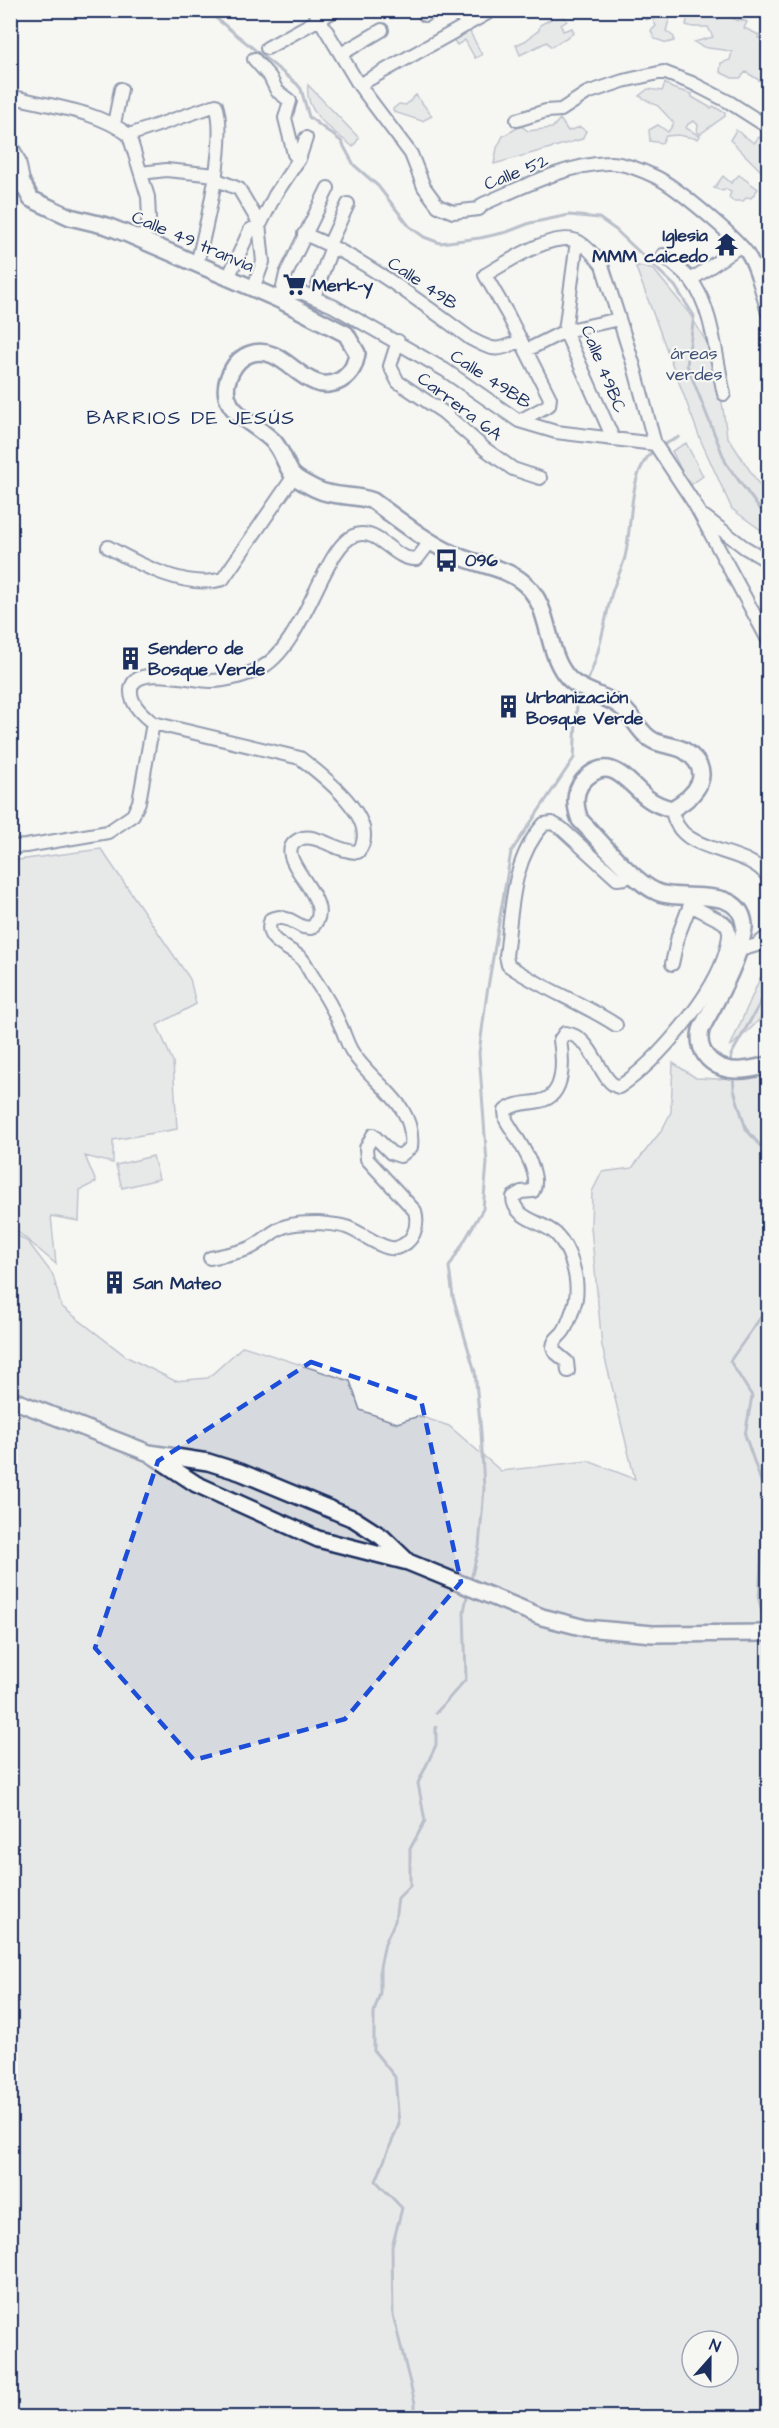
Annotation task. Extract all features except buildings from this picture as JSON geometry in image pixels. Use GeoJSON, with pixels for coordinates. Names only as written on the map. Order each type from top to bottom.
{"type":"FeatureCollection","features":[{"type":"Feature","properties":{"kind":"main road","name":"Calle 49 tranvia"},"geometry":{"type":"LineString","coordinates":[[10,168],[18,175],[31,199],[51,209],[70,217],[106,226],[143,241],[280,300],[346,334],[357,353],[355,365],[348,375],[338,382],[327,384],[315,382],[280,358],[267,353],[246,355],[238,361],[228,378],[226,394],[229,403],[238,416],[276,444],[294,476]]}},
{"type":"Feature","properties":{"kind":"main road"},"geometry":{"type":"LineString","coordinates":[[294,476],[322,492],[373,501],[430,542],[456,556],[495,568],[525,584],[538,600],[559,664],[566,676],[580,687],[608,698],[622,707],[646,736],[654,741],[683,750],[695,760],[701,769],[701,780],[695,793],[672,809],[660,806],[647,798],[622,773],[608,769],[591,773],[581,783],[576,794],[576,809],[580,820],[645,885],[658,893],[692,901],[713,897],[726,901],[739,911],[744,925],[740,950],[701,1030],[700,1046],[707,1058],[718,1067],[734,1071],[768,1065]]}},
{"type":"Feature","properties":{"kind":"main road"},"geometry":{"type":"LineString","coordinates":[[10,1399],[147,1453],[190,1480],[318,1539],[412,1563],[532,1613],[585,1628],[653,1634],[768,1633]]}},
{"type":"Feature","properties":{"kind":"main road"},"geometry":{"type":"LineString","coordinates":[[147,1453],[208,1462],[240,1472],[366,1525],[412,1563]]}},
{"type":"Feature","properties":{"kind":"main road"},"geometry":{"type":"LineString","coordinates":[[189,1459],[190,1480]]}},
{"type":"Feature","properties":{"kind":"main road"},"geometry":{"type":"LineString","coordinates":[[190,1480],[202,1479],[208,1462]]}},
{"type":"Feature","properties":{"kind":"main road"},"geometry":{"type":"LineString","coordinates":[[360,1549],[356,1538],[366,1525]]}},
{"type":"Feature","properties":{"kind":"main road"},"geometry":{"type":"LineString","coordinates":[[360,1549],[374,1547],[382,1537]]}},
{"type":"Feature","properties":{"kind":"street"},"geometry":{"type":"LineString","coordinates":[[267,48],[316,15],[336,10]]}},
{"type":"Feature","properties":{"kind":"street"},"geometry":{"type":"LineString","coordinates":[[458,10],[467,25]]}},
{"type":"Feature","properties":{"kind":"street"},"geometry":{"type":"LineString","coordinates":[[358,86],[493,10]]}},
{"type":"Feature","properties":{"kind":"street","name":"Calle 52"},"geometry":{"type":"LineString","coordinates":[[316,15],[358,86],[411,154],[424,187],[438,206],[453,212],[479,209],[483,204],[530,184],[567,171],[610,162],[657,177],[721,227],[747,254],[768,313]]}},
{"type":"Feature","properties":{"kind":"street"},"geometry":{"type":"LineString","coordinates":[[341,54],[382,30]]}},
{"type":"Feature","properties":{"kind":"street"},"geometry":{"type":"LineString","coordinates":[[254,59],[270,77],[277,91],[290,101],[285,118],[294,154],[299,159]]}},
{"type":"Feature","properties":{"kind":"street"},"geometry":{"type":"LineString","coordinates":[[517,120],[546,111],[561,110],[586,93],[623,81],[663,72],[692,82],[768,127]]}},
{"type":"Feature","properties":{"kind":"street"},"geometry":{"type":"LineString","coordinates":[[114,124],[121,89]]}},
{"type":"Feature","properties":{"kind":"street"},"geometry":{"type":"LineString","coordinates":[[10,96],[81,111],[114,124],[129,135],[148,197],[149,218],[143,241]]}},
{"type":"Feature","properties":{"kind":"street"},"geometry":{"type":"LineString","coordinates":[[129,135],[216,105],[220,126],[216,177],[197,264]]}},
{"type":"Feature","properties":{"kind":"street"},"geometry":{"type":"LineString","coordinates":[[228,278],[250,230],[259,223],[299,159],[306,138]]}},
{"type":"Feature","properties":{"kind":"street"},"geometry":{"type":"LineString","coordinates":[[10,142],[19,161],[25,188]]}},
{"type":"Feature","properties":{"kind":"street"},"geometry":{"type":"LineString","coordinates":[[141,173],[166,170],[216,177],[239,189],[259,223],[264,262],[253,289]]}},
{"type":"Feature","properties":{"kind":"street"},"geometry":{"type":"LineString","coordinates":[[280,300],[286,274],[328,188]]}},
{"type":"Feature","properties":{"kind":"street"},"geometry":{"type":"LineString","coordinates":[[314,297],[330,245],[348,204]]}},
{"type":"Feature","properties":{"kind":"street","name":"Calle 49B"},"geometry":{"type":"LineString","coordinates":[[304,234],[330,245],[377,274],[471,339],[488,347],[503,349],[524,345],[566,331],[619,319]]}},
{"type":"Feature","properties":{"kind":"street","name":"Calle 49BB"},"geometry":{"type":"LineString","coordinates":[[519,421],[549,405],[550,398],[485,275],[537,246],[558,240],[577,241]]}},
{"type":"Feature","properties":{"kind":"street"},"geometry":{"type":"LineString","coordinates":[[577,241],[592,252],[602,265],[657,448],[699,513],[768,640]]}},
{"type":"Feature","properties":{"kind":"street","name":"Calle 49BC"},"geometry":{"type":"LineString","coordinates":[[577,241],[566,331],[613,438]]}},
{"type":"Feature","properties":{"kind":"street"},"geometry":{"type":"LineString","coordinates":[[691,280],[740,246]]}},
{"type":"Feature","properties":{"kind":"street"},"geometry":{"type":"LineString","coordinates":[[663,255],[691,280],[707,315],[724,393]]}},
{"type":"Feature","properties":{"kind":"street","name":"Calle 49BB"},"geometry":{"type":"LineString","coordinates":[[280,300],[291,293],[303,293],[314,297],[398,341],[519,421],[556,432],[613,438],[657,448]]}},
{"type":"Feature","properties":{"kind":"street","name":"Carrera 6A"},"geometry":{"type":"LineString","coordinates":[[398,341],[390,366],[398,382],[443,412],[485,449],[513,469],[540,478]]}},
{"type":"Feature","properties":{"kind":"street"},"geometry":{"type":"LineString","coordinates":[[108,547],[143,567],[160,573],[198,580],[223,579],[294,476]]}},
{"type":"Feature","properties":{"kind":"street"},"geometry":{"type":"LineString","coordinates":[[699,513],[744,547],[768,561]]}},
{"type":"Feature","properties":{"kind":"street"},"geometry":{"type":"LineString","coordinates":[[210,1258],[247,1249],[260,1243],[279,1229],[301,1224],[332,1224],[347,1227],[385,1246],[399,1247],[410,1240],[415,1233],[418,1222],[415,1211],[367,1159],[366,1148],[373,1135],[392,1153],[400,1156],[411,1147],[412,1136],[410,1122],[404,1109],[363,1068],[350,1048],[326,996],[302,958],[275,940],[269,933],[268,926],[271,919],[279,917],[311,928],[316,923],[317,901],[294,867],[291,857],[293,843],[302,838],[316,839],[348,853],[358,852],[363,845],[365,830],[359,817],[350,804],[316,770],[300,758],[153,723],[144,716],[131,697],[131,686],[136,680],[146,676],[165,675],[210,681],[260,669],[274,658],[293,634],[336,551],[349,537],[368,534],[406,560],[417,559],[430,542]]}},
{"type":"Feature","properties":{"kind":"street"},"geometry":{"type":"LineString","coordinates":[[10,847],[108,832],[133,815],[139,802],[153,723]]}},
{"type":"Feature","properties":{"kind":"street"},"geometry":{"type":"LineString","coordinates":[[672,809],[677,825],[694,840],[753,861],[768,877]]}},
{"type":"Feature","properties":{"kind":"street"},"geometry":{"type":"LineString","coordinates":[[616,1025],[592,1010],[525,977],[508,965],[506,956],[517,875],[526,849],[544,824],[552,823],[561,828],[617,879],[626,878],[631,872]]}},
{"type":"Feature","properties":{"kind":"street"},"geometry":{"type":"LineString","coordinates":[[568,1371],[567,1362],[555,1352],[553,1347],[556,1339],[564,1332],[575,1303],[574,1274],[560,1238],[551,1230],[521,1214],[514,1207],[513,1197],[521,1192],[533,1191],[536,1182],[533,1168],[504,1114],[510,1107],[544,1100],[554,1093],[562,1065],[560,1040],[565,1033],[578,1037],[598,1059],[605,1076],[614,1086],[619,1087],[630,1078],[675,1035],[690,1017],[721,966],[730,934],[727,925],[692,901],[678,936],[672,964]]}},
{"type":"Feature","properties":{"kind":"street"},"geometry":{"type":"LineString","coordinates":[[740,950],[758,945],[768,936]]}},
{"type":"Feature","properties":{"kind":"highlighted area"},"geometry":{"type":"Polygon","coordinates":[[[311,1362],[421,1400],[461,1582],[345,1719],[194,1760],[95,1648],[158,1461],[311,1362]]]}},
{"type":"Feature","properties":{"kind":"green space"},"geometry":{"type":"Polygon","coordinates":[[[646,10],[671,13],[666,31],[674,37],[674,41],[667,43],[655,39],[651,31],[656,26],[652,17],[646,20],[642,14],[646,10]]]}},
{"type":"Feature","properties":{"kind":"green space"},"geometry":{"type":"Polygon","coordinates":[[[689,10],[711,11],[713,12],[711,16],[718,19],[723,13],[738,21],[739,19],[747,22],[744,28],[759,35],[758,38],[768,40],[768,86],[746,72],[740,78],[732,78],[720,72],[721,63],[730,60],[732,52],[703,47],[694,42],[713,37],[708,27],[686,25],[689,10]]]}},
{"type":"Feature","properties":{"kind":"green space"},"geometry":{"type":"Polygon","coordinates":[[[547,11],[563,11],[567,21],[561,25],[563,31],[572,28],[574,33],[551,47],[547,42],[520,55],[516,45],[525,41],[539,30],[540,25],[551,19],[547,11]]]}},
{"type":"Feature","properties":{"kind":"green space"},"geometry":{"type":"Polygon","coordinates":[[[469,30],[482,55],[475,58],[465,40],[457,45],[453,39],[469,30]]]}},
{"type":"Feature","properties":{"kind":"green space"},"geometry":{"type":"Polygon","coordinates":[[[665,83],[672,88],[692,94],[692,97],[711,108],[713,106],[725,113],[725,116],[700,134],[697,131],[698,125],[694,121],[688,124],[686,128],[700,136],[698,139],[678,135],[666,136],[662,143],[650,141],[649,130],[658,125],[668,132],[674,123],[658,106],[639,96],[648,89],[662,91],[665,83]]]}},
{"type":"Feature","properties":{"kind":"green space"},"geometry":{"type":"Polygon","coordinates":[[[308,85],[359,138],[353,147],[329,128],[315,113],[308,95],[308,85]]]}},
{"type":"Feature","properties":{"kind":"green space"},"geometry":{"type":"Polygon","coordinates":[[[416,95],[432,116],[422,121],[394,112],[393,109],[399,104],[406,105],[416,95]]]}},
{"type":"Feature","properties":{"kind":"green space"},"geometry":{"type":"Polygon","coordinates":[[[560,119],[568,131],[580,127],[586,131],[582,139],[494,164],[497,148],[503,136],[521,126],[528,131],[552,128],[560,119]]]}},
{"type":"Feature","properties":{"kind":"green space"},"geometry":{"type":"Polygon","coordinates":[[[736,130],[754,143],[759,137],[768,145],[768,178],[730,140],[736,130]]]}},
{"type":"Feature","properties":{"kind":"green space"},"geometry":{"type":"Polygon","coordinates":[[[739,175],[758,189],[751,198],[733,201],[729,198],[731,192],[714,188],[723,176],[731,183],[739,175]]]}},
{"type":"Feature","properties":{"kind":"green space","name":"áreas verdes"},"geometry":{"type":"Polygon","coordinates":[[[635,265],[654,270],[689,313],[715,356],[727,436],[768,498],[768,535],[732,509],[701,441],[635,265]]]}},
{"type":"Feature","properties":{"kind":"green space"},"geometry":{"type":"Polygon","coordinates":[[[686,443],[703,476],[689,486],[672,451],[686,443]]]}},
{"type":"Feature","properties":{"kind":"green space"},"geometry":{"type":"Polygon","coordinates":[[[101,849],[190,979],[196,1004],[157,1025],[173,1062],[177,1129],[113,1140],[113,1163],[85,1156],[96,1182],[80,1190],[79,1221],[51,1216],[56,1264],[11,1226],[11,861],[101,849]]]}},
{"type":"Feature","properties":{"kind":"green space"},"geometry":{"type":"Polygon","coordinates":[[[768,960],[768,992],[765,1011],[753,1026],[730,1047],[768,960]]]}},
{"type":"Feature","properties":{"kind":"green space"},"geometry":{"type":"Polygon","coordinates":[[[673,1063],[696,1078],[718,1079],[754,1074],[768,1077],[768,2417],[11,2417],[10,1230],[29,1243],[53,1275],[61,1306],[127,1357],[175,1381],[208,1378],[243,1346],[350,1381],[360,1410],[397,1423],[419,1416],[449,1426],[501,1471],[588,1461],[635,1479],[602,1346],[591,1227],[592,1192],[602,1172],[632,1168],[662,1130],[671,1112],[673,1063]]]}},
{"type":"Feature","properties":{"kind":"green space"},"geometry":{"type":"Polygon","coordinates":[[[153,1156],[159,1179],[122,1188],[116,1165],[153,1156]]]}},
{"type":"Feature","properties":{"kind":"waterway"},"geometry":{"type":"LineString","coordinates":[[206,10],[297,84],[301,89],[309,117],[341,141],[354,165],[378,186],[409,226],[424,237],[440,243],[480,238],[507,232],[530,223],[569,215],[599,218],[616,230],[675,286],[694,316],[687,365],[726,463],[759,508],[768,514]]}},
{"type":"Feature","properties":{"kind":"waterway"},"geometry":{"type":"LineString","coordinates":[[661,446],[679,437]]}},
{"type":"Feature","properties":{"kind":"waterway"},"geometry":{"type":"LineString","coordinates":[[586,684],[597,653],[611,594],[625,557],[635,485],[646,459],[655,449]]}},
{"type":"Feature","properties":{"kind":"waterway"},"geometry":{"type":"LineString","coordinates":[[470,1583],[479,1547],[484,1489],[481,1432],[475,1372],[453,1297],[449,1267],[483,1209],[487,1163],[479,1053],[511,852],[574,758],[577,703],[580,696]]}},
{"type":"Feature","properties":{"kind":"waterway"},"geometry":{"type":"LineString","coordinates":[[732,1065],[731,1055],[768,989]]}},
{"type":"Feature","properties":{"kind":"waterway"},"geometry":{"type":"LineString","coordinates":[[733,1074],[734,1090],[746,1129],[768,1155]]}},
{"type":"Feature","properties":{"kind":"waterway"},"geometry":{"type":"LineString","coordinates":[[766,1629],[759,1600],[765,1493],[745,1435],[752,1396],[730,1361],[768,1307]]}},
{"type":"Feature","properties":{"kind":"waterway"},"geometry":{"type":"LineString","coordinates":[[436,1713],[466,1679],[464,1611],[468,1592]]}},
{"type":"Feature","properties":{"kind":"waterway"},"geometry":{"type":"LineString","coordinates":[[415,2418],[415,2403],[393,2315],[392,2247],[402,2208],[376,2181],[399,2124],[395,2077],[374,2051],[374,2012],[380,1993],[380,1967],[385,1943],[395,1921],[398,1898],[410,1886],[410,1849],[425,1821],[418,1783],[436,1745],[436,1727]]}},
{"type":"Feature","properties":{"kind":"place","name":"Iglesia MMM caicedo"},"geometry":{"type":"Point","coordinates":[726,245]}},
{"type":"Feature","properties":{"kind":"place","name":"Merk-y"},"geometry":{"type":"Point","coordinates":[294,285]}},
{"type":"Feature","properties":{"kind":"place","name":"096"},"geometry":{"type":"Point","coordinates":[447,560]}},
{"type":"Feature","properties":{"kind":"place","name":"Sendero de Bosque Verde"},"geometry":{"type":"Point","coordinates":[130,658]}},
{"type":"Feature","properties":{"kind":"place","name":"Urbanización Bosque Verde"},"geometry":{"type":"Point","coordinates":[508,707]}},
{"type":"Feature","properties":{"kind":"place","name":"San Mateo"},"geometry":{"type":"Point","coordinates":[115,1283]}},
{"type":"Feature","properties":{"kind":"district","name":"BARRIOS DE JESÚS"},"geometry":{"type":"Point","coordinates":[191,417]}}]}
